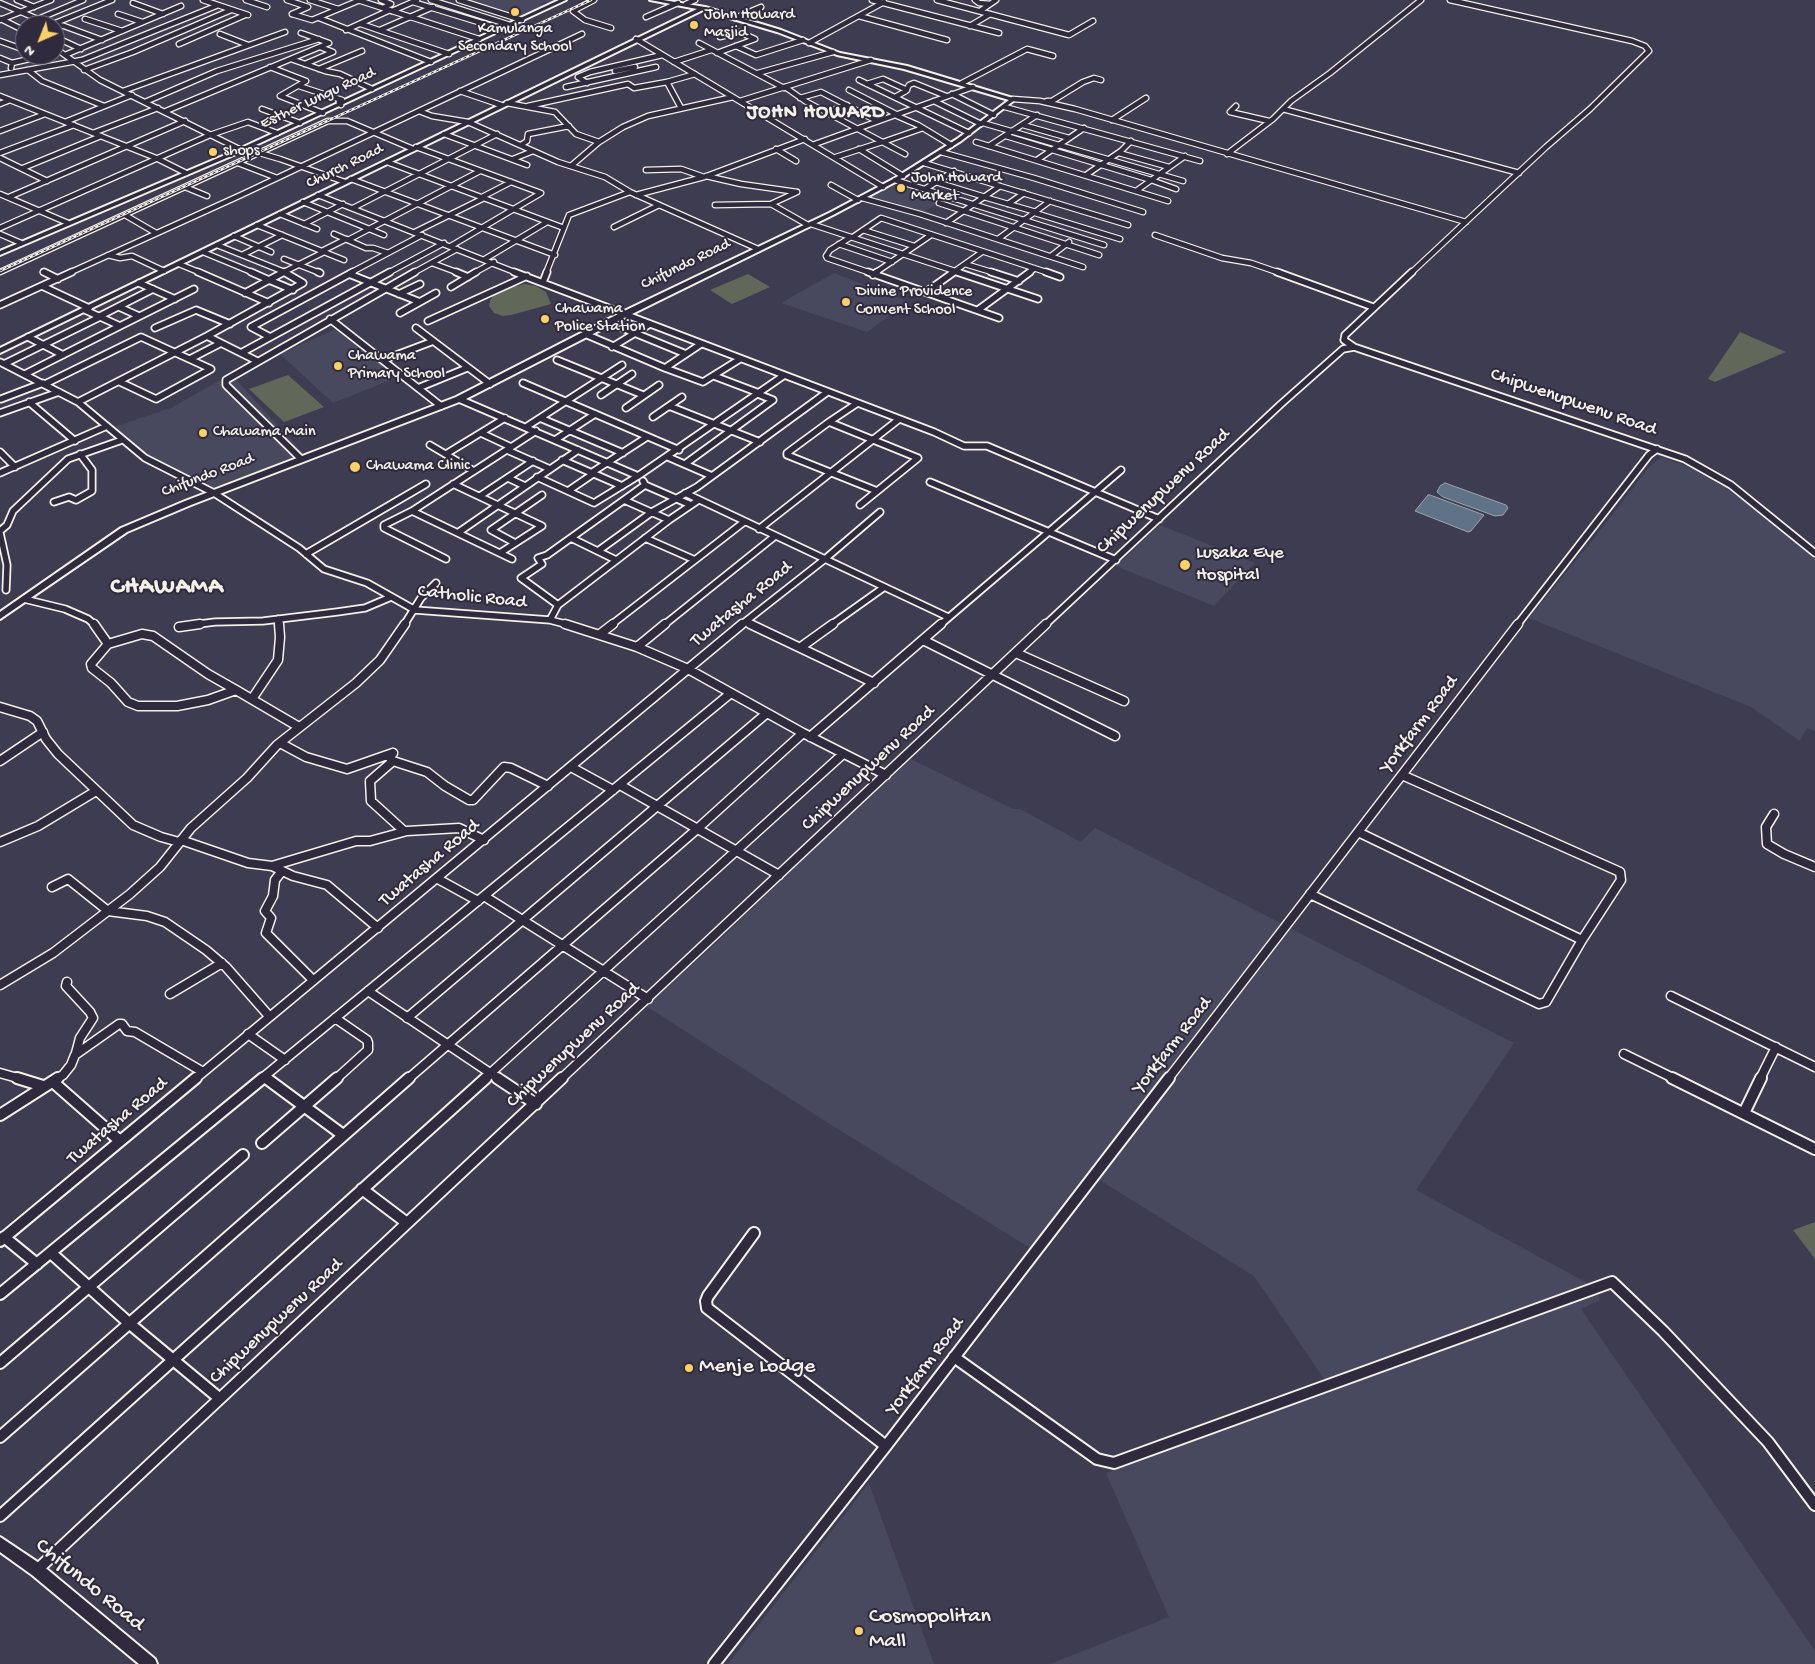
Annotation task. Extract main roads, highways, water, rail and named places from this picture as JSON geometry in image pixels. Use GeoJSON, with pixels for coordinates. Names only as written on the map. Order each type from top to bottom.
{"type":"FeatureCollection","features":[{"type":"Feature","properties":{"kind":"railway"},"geometry":{"type":"LineString","coordinates":[[0,271],[591,0]]}},
{"type":"Feature","properties":{"kind":"place","name":"Kamulanga Secondary School"},"geometry":{"type":"Point","coordinates":[515,12]}},
{"type":"Feature","properties":{"kind":"place","name":"John Howard Masjid"},"geometry":{"type":"Point","coordinates":[694,25]}},
{"type":"Feature","properties":{"kind":"place","name":"shops"},"geometry":{"type":"Point","coordinates":[213,152]}},
{"type":"Feature","properties":{"kind":"place","name":"John Howard Market"},"geometry":{"type":"Point","coordinates":[901,188]}},
{"type":"Feature","properties":{"kind":"place","name":"Divine Providence Convent School"},"geometry":{"type":"Point","coordinates":[846,302]}},
{"type":"Feature","properties":{"kind":"place","name":"Chawama Police Station"},"geometry":{"type":"Point","coordinates":[545,319]}},
{"type":"Feature","properties":{"kind":"place","name":"Chawama Primary School"},"geometry":{"type":"Point","coordinates":[338,366]}},
{"type":"Feature","properties":{"kind":"place","name":"Chawama Main"},"geometry":{"type":"Point","coordinates":[203,433]}},
{"type":"Feature","properties":{"kind":"place","name":"Chawama Clinic"},"geometry":{"type":"Point","coordinates":[355,467]}},
{"type":"Feature","properties":{"kind":"place","name":"Lusaka Eye Hospital"},"geometry":{"type":"Point","coordinates":[1185,565]}},
{"type":"Feature","properties":{"kind":"place","name":"Menje Lodge"},"geometry":{"type":"Point","coordinates":[689,1368]}},
{"type":"Feature","properties":{"kind":"place","name":"Cosmopolitan Mall"},"geometry":{"type":"Point","coordinates":[859,1631]}},
{"type":"Feature","properties":{"kind":"district","name":"JOHN HOWARD"},"geometry":{"type":"Point","coordinates":[816,114]}},
{"type":"Feature","properties":{"kind":"district","name":"CHAWAMA"},"geometry":{"type":"Point","coordinates":[167,588]}}]}
